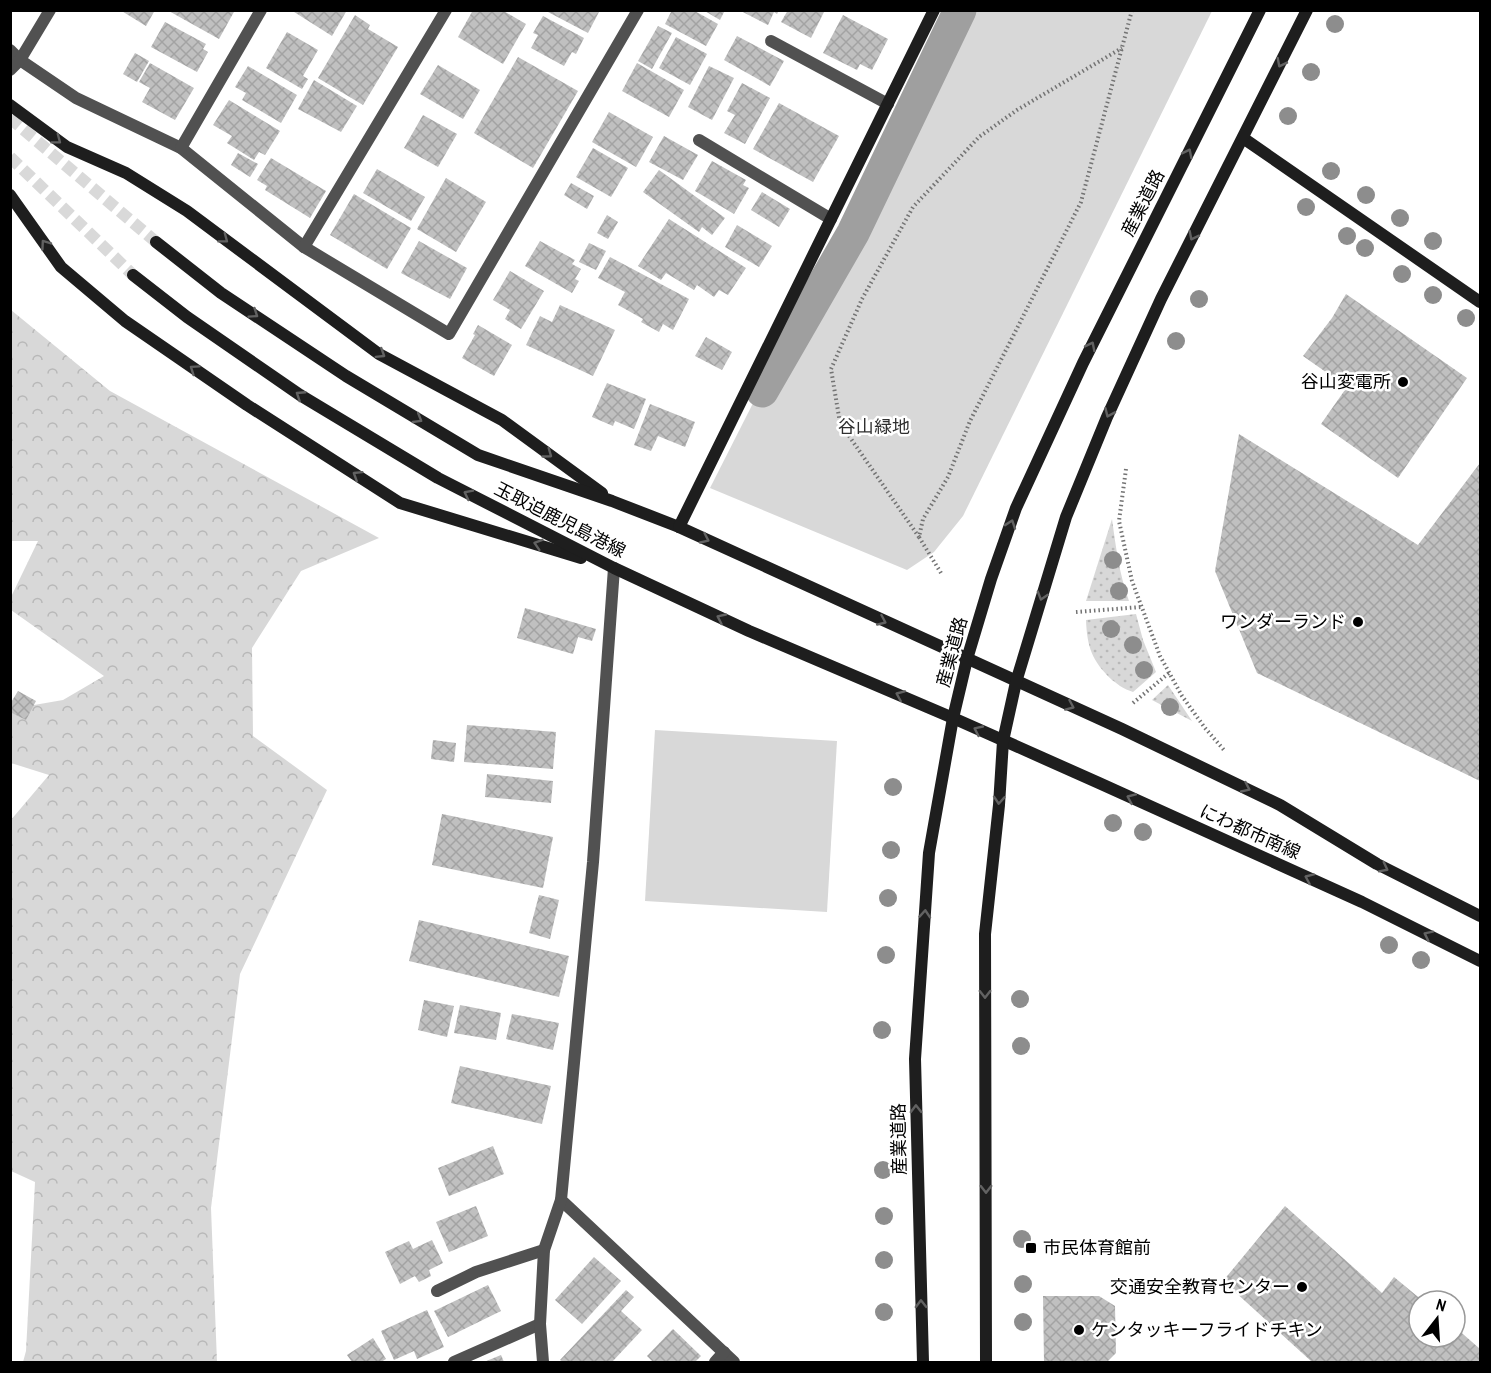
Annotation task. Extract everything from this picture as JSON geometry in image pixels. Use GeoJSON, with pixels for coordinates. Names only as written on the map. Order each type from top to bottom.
{"type":"FeatureCollection","features":[{"type":"Feature","properties":{"kind":"main road"},"geometry":{"type":"LineString","coordinates":[[679,527],[934,10]]}},
{"type":"Feature","properties":{"kind":"main road","name":"産業道路"},"geometry":{"type":"LineString","coordinates":[[922,1362],[915,1059],[929,853],[953,718],[967,660],[991,579],[1021,498],[1083,363],[1260,10]]}},
{"type":"Feature","properties":{"kind":"main road"},"geometry":{"type":"LineString","coordinates":[[986,1362],[985,934],[999,805],[1003,741],[1016,681],[1066,517],[1107,417],[1161,299],[1308,10]]}},
{"type":"Feature","properties":{"kind":"main road"},"geometry":{"type":"LineString","coordinates":[[10,105],[67,147],[126,173],[187,211],[379,354],[502,420],[612,501]]}},
{"type":"Feature","properties":{"kind":"main road"},"geometry":{"type":"LineString","coordinates":[[1243,138],[1480,302]]}},
{"type":"Feature","properties":{"kind":"main road"},"geometry":{"type":"LineString","coordinates":[[10,195],[60,267],[125,321],[247,405],[400,503],[614,567]]}},
{"type":"Feature","properties":{"kind":"main road","name":"玉取迫鹿児島港線"},"geometry":{"type":"LineString","coordinates":[[156,242],[221,293],[346,376],[478,455],[612,501],[679,527],[1016,681]]}},
{"type":"Feature","properties":{"kind":"main road","name":"玉取迫鹿児島港線"},"geometry":{"type":"LineString","coordinates":[[133,275],[187,317],[300,395],[438,478],[614,567],[749,631],[1003,741]]}},
{"type":"Feature","properties":{"kind":"main road","name":"にわ都市南線"},"geometry":{"type":"LineString","coordinates":[[1016,681],[1280,805],[1377,864],[1480,916]]}},
{"type":"Feature","properties":{"kind":"main road","name":"にわ都市南線"},"geometry":{"type":"LineString","coordinates":[[1003,741],[1362,902],[1480,962]]}},
{"type":"Feature","properties":{"kind":"street"},"geometry":{"type":"LineString","coordinates":[[10,70],[20,60],[50,10]]}},
{"type":"Feature","properties":{"kind":"street"},"geometry":{"type":"LineString","coordinates":[[181,148],[261,10]]}},
{"type":"Feature","properties":{"kind":"street"},"geometry":{"type":"LineString","coordinates":[[304,247],[446,10]]}},
{"type":"Feature","properties":{"kind":"street"},"geometry":{"type":"LineString","coordinates":[[10,50],[20,60],[76,98],[181,148],[304,247],[449,334],[638,10]]}},
{"type":"Feature","properties":{"kind":"street"},"geometry":{"type":"LineString","coordinates":[[771,41],[888,104]]}},
{"type":"Feature","properties":{"kind":"street"},"geometry":{"type":"LineString","coordinates":[[699,140],[831,219]]}},
{"type":"Feature","properties":{"kind":"street"},"geometry":{"type":"LineString","coordinates":[[543,1362],[540,1324],[544,1250],[561,1200],[593,862],[614,567]]}},
{"type":"Feature","properties":{"kind":"street"},"geometry":{"type":"LineString","coordinates":[[561,1200],[734,1362]]}},
{"type":"Feature","properties":{"kind":"street"},"geometry":{"type":"LineString","coordinates":[[437,1291],[476,1272],[544,1250]]}},
{"type":"Feature","properties":{"kind":"street"},"geometry":{"type":"LineString","coordinates":[[454,1362],[540,1324]]}},
{"type":"Feature","properties":{"kind":"street"},"geometry":{"type":"LineString","coordinates":[[715,1362],[724,1353]]}},
{"type":"Feature","properties":{"kind":"path"},"geometry":{"type":"LineString","coordinates":[[919,537],[923,519],[948,477],[970,421],[1081,202],[1132,10]]}},
{"type":"Feature","properties":{"kind":"path"},"geometry":{"type":"LineString","coordinates":[[941,573],[919,537],[840,423],[831,369],[862,299],[913,207],[979,137],[1017,110],[1122,48]]}},
{"type":"Feature","properties":{"kind":"path"},"geometry":{"type":"LineString","coordinates":[[1126,470],[1119,521],[1132,581],[1141,607],[1160,656],[1182,696],[1224,750]]}},
{"type":"Feature","properties":{"kind":"path"},"geometry":{"type":"LineString","coordinates":[[1076,612],[1141,607]]}},
{"type":"Feature","properties":{"kind":"path"},"geometry":{"type":"LineString","coordinates":[[1133,703],[1169,673]]}},
{"type":"Feature","properties":{"kind":"green space","name":"谷山緑地"},"geometry":{"type":"Polygon","coordinates":[[[952,11],[1212,11],[963,516],[934,552],[907,570],[710,488],[952,11]]]}},
{"type":"Feature","properties":{"kind":"green space"},"geometry":{"type":"Polygon","coordinates":[[[11,310],[110,391],[379,538],[301,571],[252,648],[253,736],[327,790],[240,974],[211,1208],[217,1362],[23,1362],[26,1351],[35,1182],[11,1171],[10,821],[49,775],[11,763],[11,709],[63,700],[104,676],[11,610],[10,599],[38,541],[11,541],[11,310]]]}},
{"type":"Feature","properties":{"kind":"green space"},"geometry":{"type":"Polygon","coordinates":[[[1112,519],[1120,570],[1129,601],[1086,601],[1112,519]]]}},
{"type":"Feature","properties":{"kind":"green space"},"geometry":{"type":"Polygon","coordinates":[[[1136,614],[1143,640],[1156,672],[1133,692],[1112,680],[1095,660],[1089,646],[1086,620],[1136,614]]]}},
{"type":"Feature","properties":{"kind":"green space"},"geometry":{"type":"Polygon","coordinates":[[[1168,685],[1192,721],[1152,700],[1168,685]]]}},
{"type":"Feature","properties":{"kind":"green space"},"geometry":{"type":"Polygon","coordinates":[[[655,730],[837,741],[827,912],[645,901],[655,730]]]}},
{"type":"Feature","properties":{"kind":"building"},"geometry":{"type":"Polygon","coordinates":[[[120,10],[155,10],[146,26],[120,10]]]}},
{"type":"Feature","properties":{"kind":"building"},"geometry":{"type":"Polygon","coordinates":[[[167,10],[235,10],[219,39],[167,10]]]}},
{"type":"Feature","properties":{"kind":"building"},"geometry":{"type":"Polygon","coordinates":[[[291,10],[347,10],[332,36],[291,10]]]}},
{"type":"Feature","properties":{"kind":"building"},"geometry":{"type":"Polygon","coordinates":[[[473,10],[502,10],[526,24],[503,64],[458,37],[473,10]]]}},
{"type":"Feature","properties":{"kind":"building"},"geometry":{"type":"Polygon","coordinates":[[[549,10],[600,10],[588,33],[548,12],[549,10]]]}},
{"type":"Feature","properties":{"kind":"building"},"geometry":{"type":"Polygon","coordinates":[[[672,10],[693,10],[718,24],[706,46],[665,24],[672,10]]]}},
{"type":"Feature","properties":{"kind":"building"},"geometry":{"type":"Polygon","coordinates":[[[703,10],[725,10],[720,20],[703,10]]]}},
{"type":"Feature","properties":{"kind":"building"},"geometry":{"type":"Polygon","coordinates":[[[739,10],[779,10],[777,14],[774,12],[768,25],[739,10]]]}},
{"type":"Feature","properties":{"kind":"building"},"geometry":{"type":"Polygon","coordinates":[[[788,10],[825,10],[811,38],[781,22],[788,10]]]}},
{"type":"Feature","properties":{"kind":"building"},"geometry":{"type":"Polygon","coordinates":[[[355,15],[370,25],[368,29],[398,47],[363,105],[318,78],[355,15]]]}},
{"type":"Feature","properties":{"kind":"building"},"geometry":{"type":"Polygon","coordinates":[[[843,15],[888,39],[872,70],[860,64],[857,70],[823,53],[843,15]]]}},
{"type":"Feature","properties":{"kind":"building"},"geometry":{"type":"Polygon","coordinates":[[[543,16],[584,38],[576,54],[572,52],[564,66],[531,48],[538,35],[533,33],[543,16]]]}},
{"type":"Feature","properties":{"kind":"building"},"geometry":{"type":"Polygon","coordinates":[[[165,22],[206,44],[203,49],[208,52],[197,72],[151,47],[165,22]]]}},
{"type":"Feature","properties":{"kind":"building"},"geometry":{"type":"Polygon","coordinates":[[[658,26],[672,33],[652,69],[638,61],[658,26]]]}},
{"type":"Feature","properties":{"kind":"building"},"geometry":{"type":"Polygon","coordinates":[[[287,32],[318,50],[303,76],[308,79],[302,89],[266,68],[287,32]]]}},
{"type":"Feature","properties":{"kind":"building"},"geometry":{"type":"Polygon","coordinates":[[[737,36],[784,61],[770,86],[724,60],[737,36]]]}},
{"type":"Feature","properties":{"kind":"building"},"geometry":{"type":"Polygon","coordinates":[[[676,37],[707,54],[690,85],[659,68],[676,37]]]}},
{"type":"Feature","properties":{"kind":"building"},"geometry":{"type":"Polygon","coordinates":[[[135,53],[149,61],[137,82],[123,74],[135,53]]]}},
{"type":"Feature","properties":{"kind":"building"},"geometry":{"type":"Polygon","coordinates":[[[518,57],[578,91],[533,168],[474,133],[518,57]]]}},
{"type":"Feature","properties":{"kind":"building"},"geometry":{"type":"Polygon","coordinates":[[[150,63],[194,88],[175,120],[142,102],[150,88],[139,82],[150,63]]]}},
{"type":"Feature","properties":{"kind":"building"},"geometry":{"type":"Polygon","coordinates":[[[637,63],[684,90],[669,117],[622,91],[637,63]]]}},
{"type":"Feature","properties":{"kind":"building"},"geometry":{"type":"Polygon","coordinates":[[[438,65],[480,90],[463,119],[420,94],[438,65]]]}},
{"type":"Feature","properties":{"kind":"building"},"geometry":{"type":"Polygon","coordinates":[[[248,66],[297,95],[281,123],[242,100],[246,93],[235,87],[248,66]]]}},
{"type":"Feature","properties":{"kind":"building"},"geometry":{"type":"Polygon","coordinates":[[[709,66],[734,78],[712,120],[688,107],[709,66]]]}},
{"type":"Feature","properties":{"kind":"building"},"geometry":{"type":"Polygon","coordinates":[[[314,80],[357,106],[341,132],[298,109],[314,80]]]}},
{"type":"Feature","properties":{"kind":"building"},"geometry":{"type":"Polygon","coordinates":[[[742,83],[770,98],[745,144],[724,133],[735,115],[727,111],[742,83]]]}},
{"type":"Feature","properties":{"kind":"building"},"geometry":{"type":"Polygon","coordinates":[[[229,100],[280,131],[265,155],[259,152],[254,160],[227,143],[232,136],[213,125],[229,100]]]}},
{"type":"Feature","properties":{"kind":"building"},"geometry":{"type":"Polygon","coordinates":[[[779,103],[839,136],[813,182],[753,149],[779,103]]]}},
{"type":"Feature","properties":{"kind":"building"},"geometry":{"type":"Polygon","coordinates":[[[609,112],[653,137],[636,167],[592,142],[609,112]]]}},
{"type":"Feature","properties":{"kind":"building"},"geometry":{"type":"Polygon","coordinates":[[[423,115],[457,134],[438,167],[404,148],[423,115]]]}},
{"type":"Feature","properties":{"kind":"building"},"geometry":{"type":"Polygon","coordinates":[[[664,136],[698,155],[683,180],[649,162],[664,136]]]}},
{"type":"Feature","properties":{"kind":"building"},"geometry":{"type":"Polygon","coordinates":[[[593,148],[628,168],[611,197],[576,177],[593,148]]]}},
{"type":"Feature","properties":{"kind":"building"},"geometry":{"type":"Polygon","coordinates":[[[238,153],[258,164],[250,177],[231,165],[238,153]]]}},
{"type":"Feature","properties":{"kind":"building"},"geometry":{"type":"Polygon","coordinates":[[[271,158],[326,191],[310,218],[265,190],[267,186],[257,180],[271,158]]]}},
{"type":"Feature","properties":{"kind":"building"},"geometry":{"type":"Polygon","coordinates":[[[712,161],[746,180],[743,185],[749,188],[734,214],[695,191],[712,161]]]}},
{"type":"Feature","properties":{"kind":"building"},"geometry":{"type":"Polygon","coordinates":[[[377,169],[425,197],[411,221],[363,193],[377,169]]]}},
{"type":"Feature","properties":{"kind":"building"},"geometry":{"type":"Polygon","coordinates":[[[659,170],[725,218],[712,235],[702,227],[699,232],[643,192],[659,170]]]}},
{"type":"Feature","properties":{"kind":"building"},"geometry":{"type":"Polygon","coordinates":[[[446,178],[486,202],[456,252],[417,229],[446,178]]]}},
{"type":"Feature","properties":{"kind":"building"},"geometry":{"type":"Polygon","coordinates":[[[571,183],[594,196],[587,209],[564,195],[571,183]]]}},
{"type":"Feature","properties":{"kind":"building"},"geometry":{"type":"Polygon","coordinates":[[[762,192],[790,209],[779,227],[751,210],[762,192]]]}},
{"type":"Feature","properties":{"kind":"building"},"geometry":{"type":"Polygon","coordinates":[[[354,194],[411,228],[387,269],[330,235],[354,194]]]}},
{"type":"Feature","properties":{"kind":"building"},"geometry":{"type":"Polygon","coordinates":[[[607,215],[618,222],[608,239],[597,233],[607,215]]]}},
{"type":"Feature","properties":{"kind":"building"},"geometry":{"type":"Polygon","coordinates":[[[669,219],[746,268],[728,295],[719,290],[714,297],[697,285],[694,290],[666,273],[661,280],[638,266],[669,219]]]}},
{"type":"Feature","properties":{"kind":"building"},"geometry":{"type":"Polygon","coordinates":[[[737,225],[772,246],[759,267],[725,247],[737,225]]]}},
{"type":"Feature","properties":{"kind":"building"},"geometry":{"type":"Polygon","coordinates":[[[419,241],[467,268],[450,299],[401,273],[419,241]]]}},
{"type":"Feature","properties":{"kind":"building"},"geometry":{"type":"Polygon","coordinates":[[[540,241],[575,260],[572,264],[581,269],[575,279],[579,281],[572,293],[525,266],[540,241]]]}},
{"type":"Feature","properties":{"kind":"building"},"geometry":{"type":"Polygon","coordinates":[[[589,243],[606,251],[596,270],[579,262],[589,243]]]}},
{"type":"Feature","properties":{"kind":"building"},"geometry":{"type":"Polygon","coordinates":[[[610,257],[689,299],[673,330],[663,324],[659,332],[641,322],[643,319],[618,305],[625,292],[598,278],[610,257]]]}},
{"type":"Feature","properties":{"kind":"building"},"geometry":{"type":"Polygon","coordinates":[[[510,271],[544,291],[521,329],[505,319],[510,310],[493,300],[510,271]]]}},
{"type":"Feature","properties":{"kind":"building","name":"谷山変電所"},"geometry":{"type":"Polygon","coordinates":[[[1346,294],[1467,378],[1398,478],[1321,424],[1347,387],[1303,356],[1332,318],[1346,294]]]}},
{"type":"Feature","properties":{"kind":"building"},"geometry":{"type":"Polygon","coordinates":[[[560,305],[615,330],[593,376],[526,345],[540,316],[552,322],[560,305]]]}},
{"type":"Feature","properties":{"kind":"building"},"geometry":{"type":"Polygon","coordinates":[[[478,325],[512,345],[494,376],[462,358],[478,325]]]}},
{"type":"Feature","properties":{"kind":"building"},"geometry":{"type":"Polygon","coordinates":[[[706,337],[732,352],[722,370],[695,356],[706,337]]]}},
{"type":"Feature","properties":{"kind":"building"},"geometry":{"type":"Polygon","coordinates":[[[607,383],[646,399],[634,429],[615,421],[613,426],[592,417],[607,383]]]}},
{"type":"Feature","properties":{"kind":"building"},"geometry":{"type":"Polygon","coordinates":[[[650,404],[695,422],[685,447],[658,436],[651,451],[634,445],[650,404]]]}},
{"type":"Feature","properties":{"kind":"building","name":"ワンダーランド"},"geometry":{"type":"Polygon","coordinates":[[[1239,434],[1418,545],[1480,463],[1480,781],[1257,673],[1215,571],[1239,434]]]}},
{"type":"Feature","properties":{"kind":"building"},"geometry":{"type":"Polygon","coordinates":[[[525,608],[596,629],[592,641],[578,637],[573,654],[517,638],[525,608]]]}},
{"type":"Feature","properties":{"kind":"building"},"geometry":{"type":"Polygon","coordinates":[[[18,691],[36,701],[26,720],[10,712],[10,704],[18,691]]]}},
{"type":"Feature","properties":{"kind":"building"},"geometry":{"type":"Polygon","coordinates":[[[467,725],[556,732],[553,769],[464,762],[467,725]]]}},
{"type":"Feature","properties":{"kind":"building"},"geometry":{"type":"Polygon","coordinates":[[[433,740],[456,743],[454,762],[431,759],[433,740]]]}},
{"type":"Feature","properties":{"kind":"building"},"geometry":{"type":"Polygon","coordinates":[[[487,774],[553,781],[551,803],[485,797],[487,774]]]}},
{"type":"Feature","properties":{"kind":"building"},"geometry":{"type":"Polygon","coordinates":[[[442,814],[553,837],[543,888],[432,865],[442,814]]]}},
{"type":"Feature","properties":{"kind":"building"},"geometry":{"type":"Polygon","coordinates":[[[539,895],[559,900],[550,939],[529,933],[539,895]]]}},
{"type":"Feature","properties":{"kind":"building"},"geometry":{"type":"Polygon","coordinates":[[[419,920],[569,956],[559,997],[409,961],[419,920]]]}},
{"type":"Feature","properties":{"kind":"building"},"geometry":{"type":"Polygon","coordinates":[[[424,1000],[454,1006],[447,1037],[418,1030],[424,1000]]]}},
{"type":"Feature","properties":{"kind":"building"},"geometry":{"type":"Polygon","coordinates":[[[460,1005],[501,1013],[496,1040],[454,1033],[460,1005]]]}},
{"type":"Feature","properties":{"kind":"building"},"geometry":{"type":"Polygon","coordinates":[[[512,1014],[559,1023],[553,1050],[506,1039],[512,1014]]]}},
{"type":"Feature","properties":{"kind":"building"},"geometry":{"type":"Polygon","coordinates":[[[460,1066],[551,1086],[542,1124],[451,1103],[460,1066]]]}},
{"type":"Feature","properties":{"kind":"building"},"geometry":{"type":"Polygon","coordinates":[[[493,1146],[504,1174],[449,1196],[438,1168],[493,1146]]]}},
{"type":"Feature","properties":{"kind":"building"},"geometry":{"type":"Polygon","coordinates":[[[476,1206],[488,1236],[449,1252],[436,1222],[476,1206]]]}},
{"type":"Feature","properties":{"kind":"building","name":"交通安全教育センター"},"geometry":{"type":"Polygon","coordinates":[[[1285,1206],[1382,1293],[1394,1277],[1408,1289],[1407,1349],[1467,1349],[1467,1338],[1480,1349],[1480,1362],[1312,1362],[1223,1281],[1285,1206]]]}},
{"type":"Feature","properties":{"kind":"building"},"geometry":{"type":"Polygon","coordinates":[[[432,1240],[443,1263],[429,1270],[431,1276],[419,1282],[415,1276],[400,1284],[385,1252],[409,1241],[413,1249],[432,1240]]]}},
{"type":"Feature","properties":{"kind":"building"},"geometry":{"type":"Polygon","coordinates":[[[594,1257],[621,1281],[582,1324],[555,1300],[594,1257]]]}},
{"type":"Feature","properties":{"kind":"building"},"geometry":{"type":"Polygon","coordinates":[[[488,1285],[501,1311],[448,1337],[434,1311],[488,1285]]]}},
{"type":"Feature","properties":{"kind":"building"},"geometry":{"type":"Polygon","coordinates":[[[626,1290],[634,1297],[621,1311],[642,1330],[612,1362],[563,1362],[560,1360],[626,1290]]]}},
{"type":"Feature","properties":{"kind":"building","name":"ケンタッキーフライドチキン"},"geometry":{"type":"Polygon","coordinates":[[[1043,1296],[1099,1296],[1115,1306],[1116,1353],[1107,1362],[1044,1362],[1043,1296]]]}},
{"type":"Feature","properties":{"kind":"building"},"geometry":{"type":"Polygon","coordinates":[[[427,1310],[444,1347],[417,1359],[414,1351],[394,1360],[381,1331],[427,1310]]]}},
{"type":"Feature","properties":{"kind":"building"},"geometry":{"type":"Polygon","coordinates":[[[673,1329],[701,1356],[695,1362],[653,1362],[647,1356],[673,1329]]]}},
{"type":"Feature","properties":{"kind":"building"},"geometry":{"type":"Polygon","coordinates":[[[373,1338],[386,1359],[381,1362],[352,1362],[347,1355],[373,1338]]]}},
{"type":"Feature","properties":{"kind":"building"},"geometry":{"type":"Polygon","coordinates":[[[501,1355],[504,1362],[484,1362],[501,1355]]]}},
{"type":"Feature","properties":{"kind":"waterway"},"geometry":{"type":"LineString","coordinates":[[762,391],[853,233],[960,10]]}},
{"type":"Feature","properties":{"kind":"tunnel"},"geometry":{"type":"LineString","coordinates":[[10,118],[156,242]]}},
{"type":"Feature","properties":{"kind":"tunnel"},"geometry":{"type":"LineString","coordinates":[[10,157],[133,275]]}},
{"type":"Feature","properties":{"kind":"place","name":"谷山変電所"},"geometry":{"type":"Point","coordinates":[1403,382]}},
{"type":"Feature","properties":{"kind":"place","name":"ワンダーランド"},"geometry":{"type":"Point","coordinates":[1358,622]}},
{"type":"Feature","properties":{"kind":"place","name":"市民体育館前"},"geometry":{"type":"Point","coordinates":[1031,1248]}},
{"type":"Feature","properties":{"kind":"place","name":"交通安全教育センター"},"geometry":{"type":"Point","coordinates":[1302,1287]}},
{"type":"Feature","properties":{"kind":"place","name":"ケンタッキーフライドチキン"},"geometry":{"type":"Point","coordinates":[1079,1330]}}]}
